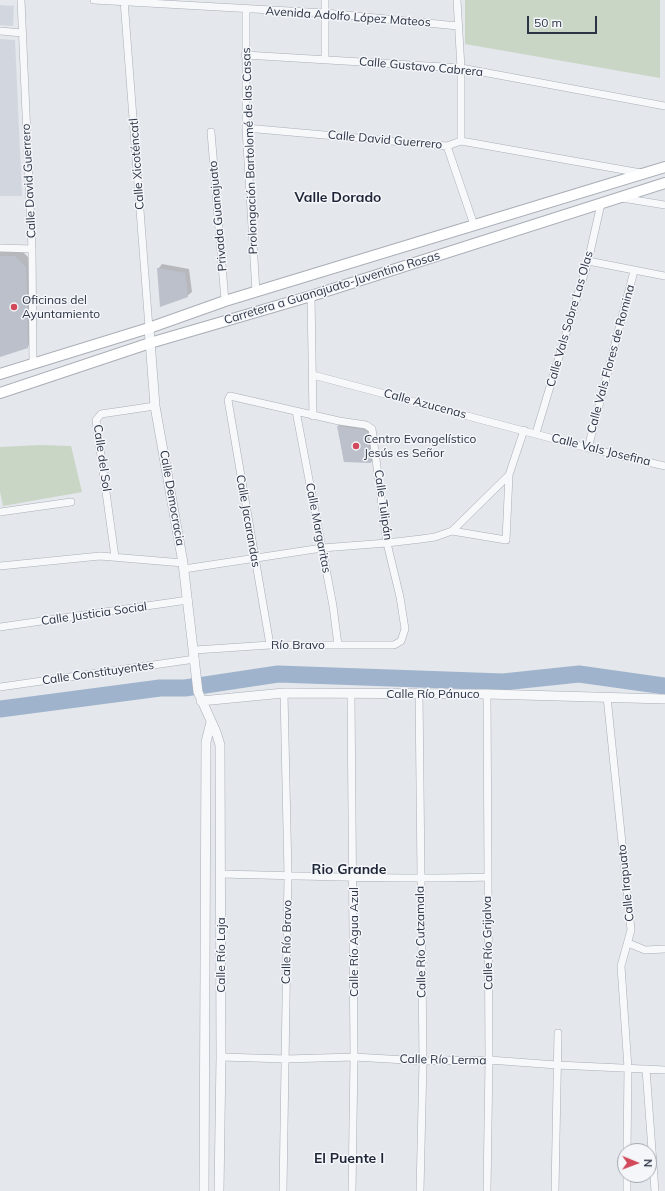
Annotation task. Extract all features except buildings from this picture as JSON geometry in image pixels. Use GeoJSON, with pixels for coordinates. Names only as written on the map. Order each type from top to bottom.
{"type":"FeatureCollection","features":[{"type":"Feature","properties":{"kind":"main road","name":"Carretera a Guanajuato-Juventino Rosas"},"geometry":{"type":"LineString","coordinates":[[0,374],[149,328],[225,301],[641,173],[665,167]]}},
{"type":"Feature","properties":{"kind":"main road","name":"Carretera a Guanajuato-Juventino Rosas"},"geometry":{"type":"LineString","coordinates":[[0,393],[150,343],[311,296],[622,198],[665,183]]}},
{"type":"Feature","properties":{"kind":"main road"},"geometry":{"type":"LineString","coordinates":[[429,239],[434,257]]}},
{"type":"Feature","properties":{"kind":"street","name":"Calle David Guerrero"},"geometry":{"type":"LineString","coordinates":[[21,0],[32,249],[33,363]]}},
{"type":"Feature","properties":{"kind":"street","name":"Avenida Adolfo López Mateos"},"geometry":{"type":"LineString","coordinates":[[94,0],[325,14],[458,26]]}},
{"type":"Feature","properties":{"kind":"street"},"geometry":{"type":"LineString","coordinates":[[324,0],[325,59]]}},
{"type":"Feature","properties":{"kind":"street"},"geometry":{"type":"LineString","coordinates":[[457,0],[461,68],[461,141]]}},
{"type":"Feature","properties":{"kind":"street","name":"Calle Xicoténcatl"},"geometry":{"type":"LineString","coordinates":[[124,1],[149,328]]}},
{"type":"Feature","properties":{"kind":"street","name":"Prolongación Bartolomé de las Casas"},"geometry":{"type":"LineString","coordinates":[[246,10],[246,128],[256,292]]}},
{"type":"Feature","properties":{"kind":"street"},"geometry":{"type":"LineString","coordinates":[[0,30],[22,33]]}},
{"type":"Feature","properties":{"kind":"street","name":"Calle Gustavo Cabrera"},"geometry":{"type":"LineString","coordinates":[[245,55],[461,68],[665,106]]}},
{"type":"Feature","properties":{"kind":"street","name":"Calle David Guerrero"},"geometry":{"type":"LineString","coordinates":[[246,128],[447,146],[461,141],[641,173]]}},
{"type":"Feature","properties":{"kind":"street","name":"Privada Guanajuato"},"geometry":{"type":"LineString","coordinates":[[211,132],[225,301]]}},
{"type":"Feature","properties":{"kind":"street"},"geometry":{"type":"LineString","coordinates":[[447,146],[474,225]]}},
{"type":"Feature","properties":{"kind":"street"},"geometry":{"type":"LineString","coordinates":[[622,198],[665,205]]}},
{"type":"Feature","properties":{"kind":"street","name":"Calle Vals Sobre Las Olas"},"geometry":{"type":"LineString","coordinates":[[536,433],[588,261],[601,204]]}},
{"type":"Feature","properties":{"kind":"street"},"geometry":{"type":"LineString","coordinates":[[0,248],[32,249]]}},
{"type":"Feature","properties":{"kind":"street"},"geometry":{"type":"LineString","coordinates":[[588,261],[665,276]]}},
{"type":"Feature","properties":{"kind":"street","name":"Calle Vals Flores de Romina"},"geometry":{"type":"LineString","coordinates":[[588,448],[634,271]]}},
{"type":"Feature","properties":{"kind":"street"},"geometry":{"type":"LineString","coordinates":[[296,411],[313,416],[311,296]]}},
{"type":"Feature","properties":{"kind":"street","name":"Calle Democracia"},"geometry":{"type":"LineString","coordinates":[[149,328],[155,406],[183,566],[200,697]]}},
{"type":"Feature","properties":{"kind":"street","name":"Calle Azucenas"},"geometry":{"type":"LineString","coordinates":[[313,375],[536,433]]}},
{"type":"Feature","properties":{"kind":"street","name":"Calle Jacarandas"},"geometry":{"type":"LineString","coordinates":[[270,645],[228,397],[231,396],[296,411]]}},
{"type":"Feature","properties":{"kind":"street","name":"Calle del Sol"},"geometry":{"type":"LineString","coordinates":[[115,557],[96,420],[101,414],[155,406]]}},
{"type":"Feature","properties":{"kind":"street","name":"Calle Margaritas"},"geometry":{"type":"LineString","coordinates":[[296,411],[322,548],[338,645]]}},
{"type":"Feature","properties":{"kind":"street","name":"Calle Tulipán"},"geometry":{"type":"LineString","coordinates":[[313,416],[366,425],[372,429],[388,544],[400,597],[405,629],[402,641]]}},
{"type":"Feature","properties":{"kind":"street"},"geometry":{"type":"LineString","coordinates":[[452,530],[506,540],[510,476],[524,430]]}},
{"type":"Feature","properties":{"kind":"street","name":"Calle Vals Josefina"},"geometry":{"type":"LineString","coordinates":[[536,433],[588,448],[665,466]]}},
{"type":"Feature","properties":{"kind":"street"},"geometry":{"type":"LineString","coordinates":[[0,566],[82,556],[115,557],[183,566],[322,548],[388,544],[435,536],[452,530],[510,476]]}},
{"type":"Feature","properties":{"kind":"street"},"geometry":{"type":"LineString","coordinates":[[0,512],[71,502]]}},
{"type":"Feature","properties":{"kind":"street","name":"Calle Justicia Social"},"geometry":{"type":"LineString","coordinates":[[0,627],[188,600]]}},
{"type":"Feature","properties":{"kind":"street","name":"Río Bravo"},"geometry":{"type":"LineString","coordinates":[[195,655],[270,645],[394,645],[402,641]]}},
{"type":"Feature","properties":{"kind":"street","name":"Calle Constituyentes"},"geometry":{"type":"LineString","coordinates":[[0,687],[195,655]]}},
{"type":"Feature","properties":{"kind":"street","name":"Calle Río Pánuco"},"geometry":{"type":"LineString","coordinates":[[200,697],[284,693],[419,693],[665,699]]}},
{"type":"Feature","properties":{"kind":"street","name":"Calle Río Bravo"},"geometry":{"type":"LineString","coordinates":[[283,1191],[288,875],[284,693]]}},
{"type":"Feature","properties":{"kind":"street","name":"Calle Río Cutzamala"},"geometry":{"type":"LineString","coordinates":[[419,693],[423,1061],[420,1191]]}},
{"type":"Feature","properties":{"kind":"street","name":"Calle Río Agua Azul"},"geometry":{"type":"LineString","coordinates":[[351,694],[354,1058],[352,1191]]}},
{"type":"Feature","properties":{"kind":"street","name":"Calle Río Grijalva"},"geometry":{"type":"LineString","coordinates":[[487,694],[490,1060],[487,1191]]}},
{"type":"Feature","properties":{"kind":"street","name":"Calle Río Laja"},"geometry":{"type":"LineString","coordinates":[[200,697],[216,732],[220,745],[221,1057],[219,1191]]}},
{"type":"Feature","properties":{"kind":"street","name":"Calle Irapuato"},"geometry":{"type":"LineString","coordinates":[[608,697],[631,930],[628,943],[623,954],[621,966],[628,1068],[627,1143]]}},
{"type":"Feature","properties":{"kind":"street","name":"Calle Río Laja"},"geometry":{"type":"LineString","coordinates":[[204,1191],[206,742],[211,722]]}},
{"type":"Feature","properties":{"kind":"street"},"geometry":{"type":"LineString","coordinates":[[221,874],[353,876],[420,879],[488,877]]}},
{"type":"Feature","properties":{"kind":"street"},"geometry":{"type":"LineString","coordinates":[[628,943],[645,950],[665,949]]}},
{"type":"Feature","properties":{"kind":"street"},"geometry":{"type":"LineString","coordinates":[[555,1191],[558,1034]]}},
{"type":"Feature","properties":{"kind":"street","name":"Calle Río Lerma"},"geometry":{"type":"LineString","coordinates":[[221,1057],[286,1059],[354,1058],[423,1061],[490,1060],[665,1070]]}},
{"type":"Feature","properties":{"kind":"street"},"geometry":{"type":"LineString","coordinates":[[646,1069],[655,1191]]}},
{"type":"Feature","properties":{"kind":"shaded area"},"geometry":{"type":"Polygon","coordinates":[[[0,5],[14,6],[13,26],[0,25],[0,5]]]}},
{"type":"Feature","properties":{"kind":"shaded area"},"geometry":{"type":"Polygon","coordinates":[[[0,39],[15,40],[22,196],[0,196],[0,39]]]}},
{"type":"Feature","properties":{"kind":"green space"},"geometry":{"type":"Polygon","coordinates":[[[465,0],[660,0],[660,78],[465,44],[465,0]]]}},
{"type":"Feature","properties":{"kind":"green space"},"geometry":{"type":"Polygon","coordinates":[[[40,445],[71,446],[82,492],[3,506],[0,491],[0,447],[40,445]]]}},
{"type":"Feature","properties":{"kind":"waterway"},"geometry":{"type":"LineString","coordinates":[[0,709],[160,688],[185,688],[278,674],[503,682],[579,674],[665,686]]}},
{"type":"Feature","properties":{"kind":"place","name":"Oficinas del Ayuntamiento"},"geometry":{"type":"Point","coordinates":[14,307]}},
{"type":"Feature","properties":{"kind":"place","name":"Centro Evangelístico Jesús es Señor"},"geometry":{"type":"Point","coordinates":[356,446]}},
{"type":"Feature","properties":{"kind":"district","name":"Valle Dorado"},"geometry":{"type":"Point","coordinates":[338,198]}},
{"type":"Feature","properties":{"kind":"district","name":"Rio Grande"},"geometry":{"type":"Point","coordinates":[349,870]}},
{"type":"Feature","properties":{"kind":"district","name":"El Puente I"},"geometry":{"type":"Point","coordinates":[349,1159]}}]}
